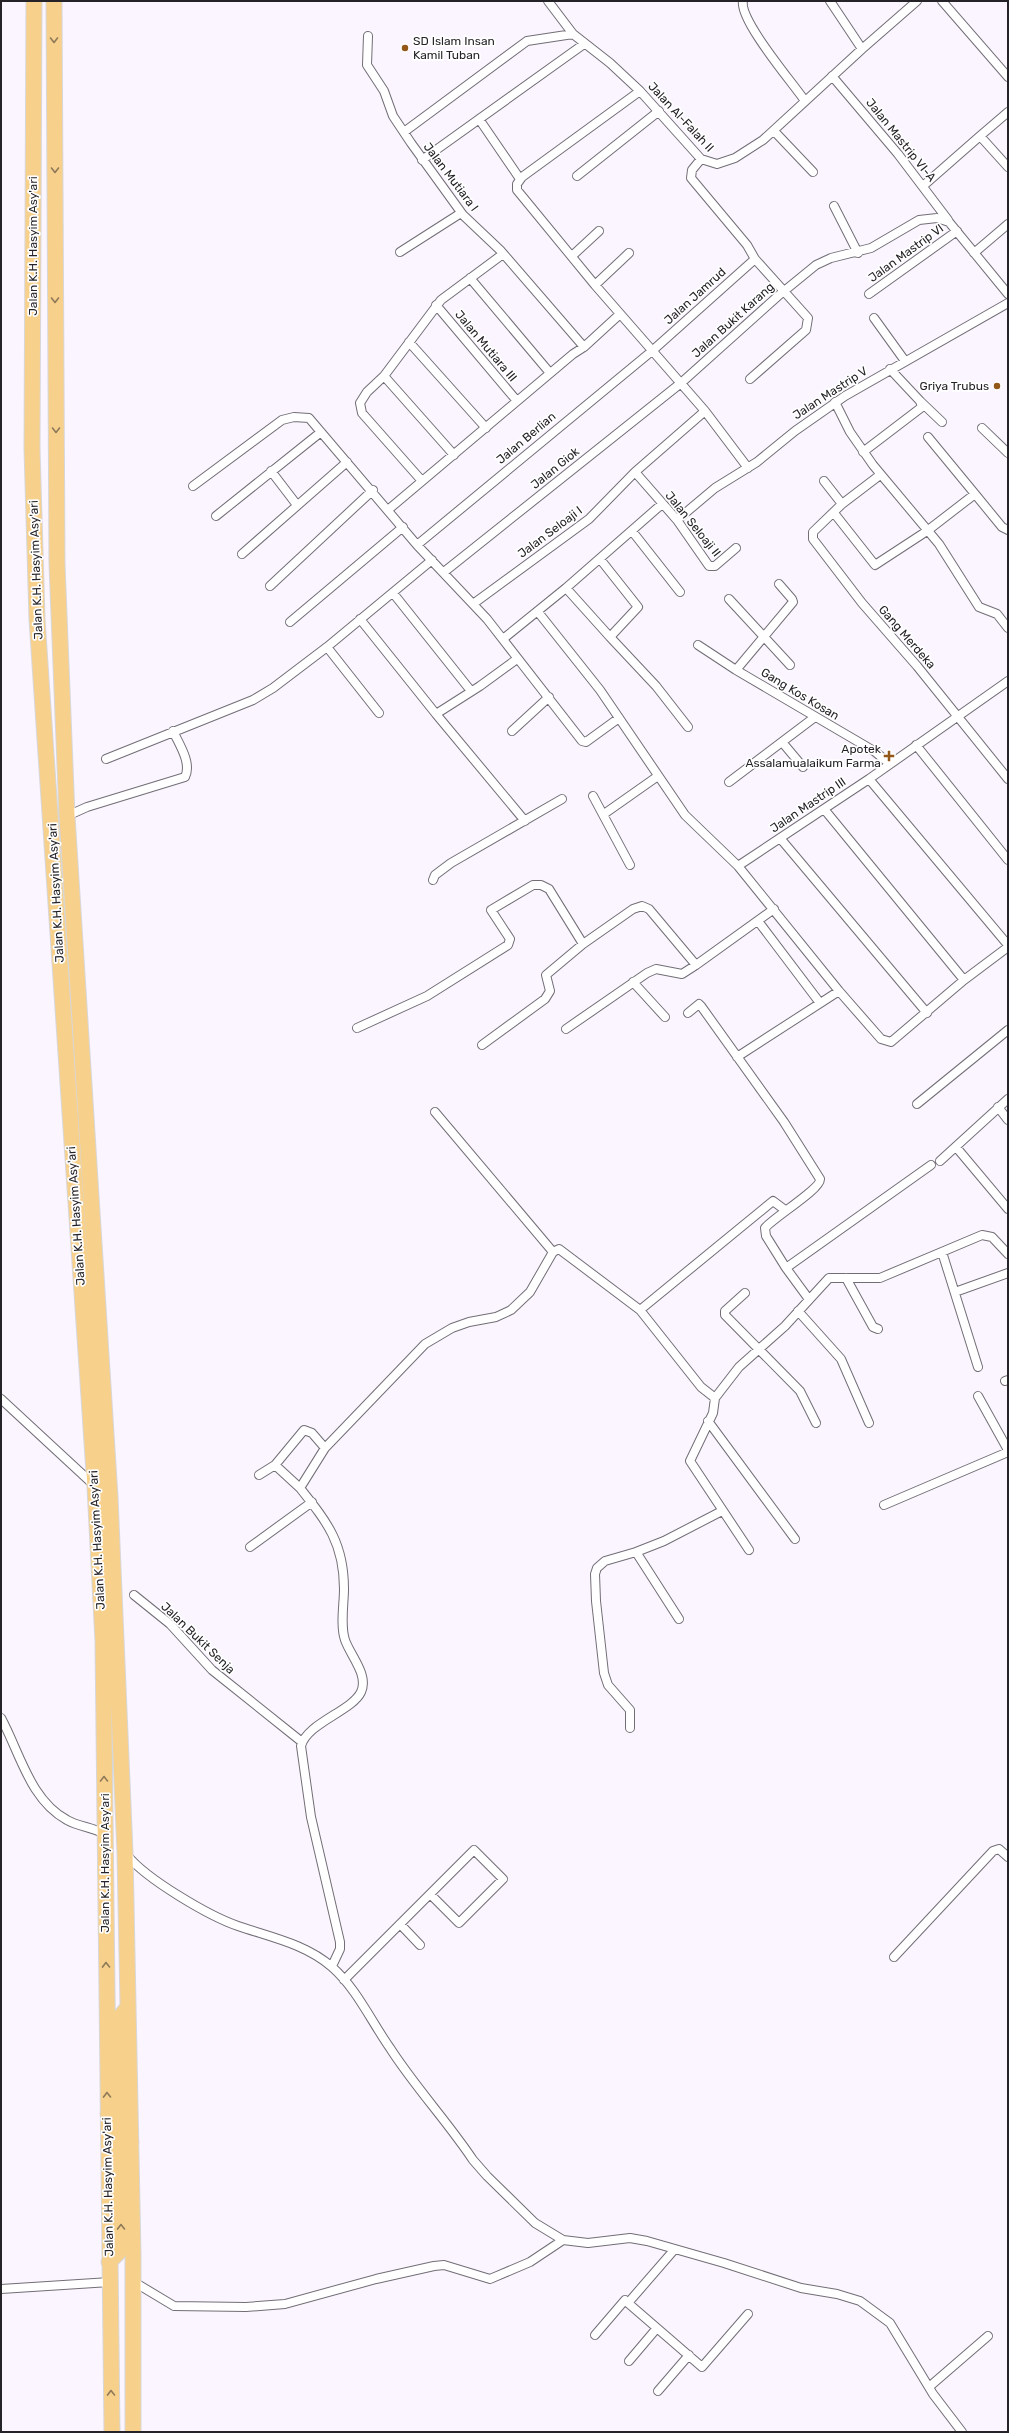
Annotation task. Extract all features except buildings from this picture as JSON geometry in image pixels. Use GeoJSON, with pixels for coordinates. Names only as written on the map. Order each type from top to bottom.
{"type":"FeatureCollection","features":[{"type":"Feature","properties":{"kind":"highway","name":"Jalan K.H. Hasyim Asy'ari"},"geometry":{"type":"LineString","coordinates":[[34,1],[32,449],[38,619],[95,1486],[104,1684],[104,1834],[112,2432]]}},
{"type":"Feature","properties":{"kind":"highway","name":"Jalan K.H. Hasyim Asy'ari"},"geometry":{"type":"LineString","coordinates":[[54,1],[57,564],[67,816],[110,1497],[125,1853],[134,2282],[133,2432]]}},
{"type":"Feature","properties":{"kind":"highway"},"geometry":{"type":"LineString","coordinates":[[108,2114],[112,2121],[119,2119],[117,2028],[120,2017],[128,2007]]}},
{"type":"Feature","properties":{"kind":"highway"},"geometry":{"type":"LineString","coordinates":[[109,2262],[118,2253],[122,2241],[121,2132],[127,2132],[131,2142]]}},
{"type":"Feature","properties":{"kind":"street","name":"Jalan Al-Falah II"},"geometry":{"type":"LineString","coordinates":[[548,1],[573,34],[610,63],[640,91],[660,111],[701,159],[711,163],[724,162],[749,150],[774,130],[832,76],[917,1]]}},
{"type":"Feature","properties":{"kind":"street"},"geometry":{"type":"LineString","coordinates":[[744,1],[743,11],[750,24],[805,101]]}},
{"type":"Feature","properties":{"kind":"street"},"geometry":{"type":"LineString","coordinates":[[830,1],[862,49]]}},
{"type":"Feature","properties":{"kind":"street"},"geometry":{"type":"LineString","coordinates":[[942,1],[1008,77]]}},
{"type":"Feature","properties":{"kind":"street"},"geometry":{"type":"LineString","coordinates":[[404,132],[527,41],[573,34]]}},
{"type":"Feature","properties":{"kind":"street","name":"Jalan Mutiara I"},"geometry":{"type":"LineString","coordinates":[[368,36],[367,65],[384,91],[391,112],[422,160],[461,213],[504,254],[584,348]]}},
{"type":"Feature","properties":{"kind":"street"},"geometry":{"type":"LineString","coordinates":[[422,160],[584,44]]}},
{"type":"Feature","properties":{"kind":"street","name":"Jalan Mastrip VI-A"},"geometry":{"type":"LineString","coordinates":[[832,76],[1008,294]]}},
{"type":"Feature","properties":{"kind":"street"},"geometry":{"type":"LineString","coordinates":[[640,91],[520,179],[517,184],[520,196],[705,411],[748,468]]}},
{"type":"Feature","properties":{"kind":"street"},"geometry":{"type":"LineString","coordinates":[[577,176],[660,111]]}},
{"type":"Feature","properties":{"kind":"street"},"geometry":{"type":"LineString","coordinates":[[922,186],[1008,112]]}},
{"type":"Feature","properties":{"kind":"street"},"geometry":{"type":"LineString","coordinates":[[479,119],[520,179]]}},
{"type":"Feature","properties":{"kind":"street"},"geometry":{"type":"LineString","coordinates":[[774,130],[813,172]]}},
{"type":"Feature","properties":{"kind":"street"},"geometry":{"type":"LineString","coordinates":[[980,136],[1008,167]]}},
{"type":"Feature","properties":{"kind":"street"},"geometry":{"type":"LineString","coordinates":[[701,159],[692,170],[691,178],[747,245],[755,259],[808,318],[808,327],[750,379]]}},
{"type":"Feature","properties":{"kind":"street"},"geometry":{"type":"LineString","coordinates":[[834,206],[858,253]]}},
{"type":"Feature","properties":{"kind":"street"},"geometry":{"type":"LineString","coordinates":[[400,252],[461,213]]}},
{"type":"Feature","properties":{"kind":"street","name":"Jalan Bukit Karang"},"geometry":{"type":"LineString","coordinates":[[681,383],[783,291],[823,261],[858,253],[871,248],[919,220],[937,218],[949,222]]}},
{"type":"Feature","properties":{"kind":"street"},"geometry":{"type":"LineString","coordinates":[[974,253],[1008,224]]}},
{"type":"Feature","properties":{"kind":"street"},"geometry":{"type":"LineString","coordinates":[[572,256],[599,231]]}},
{"type":"Feature","properties":{"kind":"street","name":"Jalan Mastrip VI"},"geometry":{"type":"LineString","coordinates":[[869,294],[957,231]]}},
{"type":"Feature","properties":{"kind":"street"},"geometry":{"type":"LineString","coordinates":[[595,284],[629,253]]}},
{"type":"Feature","properties":{"kind":"street"},"geometry":{"type":"LineString","coordinates":[[422,481],[359,408],[368,392],[384,376],[436,305],[457,287],[504,254]]}},
{"type":"Feature","properties":{"kind":"street","name":"Jalan Jamrud"},"geometry":{"type":"LineString","coordinates":[[652,351],[755,259]]}},
{"type":"Feature","properties":{"kind":"street"},"geometry":{"type":"LineString","coordinates":[[470,278],[550,373]]}},
{"type":"Feature","properties":{"kind":"street","name":"Jalan Mastrip V"},"geometry":{"type":"LineString","coordinates":[[677,520],[721,484],[748,468],[834,402],[1008,303]]}},
{"type":"Feature","properties":{"kind":"street","name":"Jalan Mutiara III"},"geometry":{"type":"LineString","coordinates":[[436,305],[517,401]]}},
{"type":"Feature","properties":{"kind":"street"},"geometry":{"type":"LineString","coordinates":[[389,509],[550,373],[584,348],[620,314]]}},
{"type":"Feature","properties":{"kind":"street"},"geometry":{"type":"LineString","coordinates":[[874,318],[904,361]]}},
{"type":"Feature","properties":{"kind":"street"},"geometry":{"type":"LineString","coordinates":[[409,342],[486,428]]}},
{"type":"Feature","properties":{"kind":"street","name":"Jalan Berlian"},"geometry":{"type":"LineString","coordinates":[[417,545],[652,351]]}},
{"type":"Feature","properties":{"kind":"street"},"geometry":{"type":"LineString","coordinates":[[890,370],[942,422]]}},
{"type":"Feature","properties":{"kind":"street"},"geometry":{"type":"LineString","coordinates":[[384,376],[454,454]]}},
{"type":"Feature","properties":{"kind":"street","name":"Jalan Giok"},"geometry":{"type":"LineString","coordinates":[[444,572],[681,383]]}},
{"type":"Feature","properties":{"kind":"street"},"geometry":{"type":"LineString","coordinates":[[863,452],[918,412],[922,406],[920,401]]}},
{"type":"Feature","properties":{"kind":"street"},"geometry":{"type":"LineString","coordinates":[[834,402],[863,452],[926,531],[939,544],[979,607],[997,614],[1008,628]]}},
{"type":"Feature","properties":{"kind":"street","name":"Jalan Seloaji I"},"geometry":{"type":"LineString","coordinates":[[473,604],[589,519],[635,472],[705,411]]}},
{"type":"Feature","properties":{"kind":"street"},"geometry":{"type":"LineString","coordinates":[[193,486],[282,420],[305,417],[310,418],[346,462],[373,490],[417,545],[473,604],[582,741],[586,742],[619,718]]}},
{"type":"Feature","properties":{"kind":"street"},"geometry":{"type":"LineString","coordinates":[[982,428],[1008,453]]}},
{"type":"Feature","properties":{"kind":"street"},"geometry":{"type":"LineString","coordinates":[[216,516],[321,432]]}},
{"type":"Feature","properties":{"kind":"street"},"geometry":{"type":"LineString","coordinates":[[928,437],[1002,527],[1008,530]]}},
{"type":"Feature","properties":{"kind":"street"},"geometry":{"type":"LineString","coordinates":[[242,554],[346,462]]}},
{"type":"Feature","properties":{"kind":"street"},"geometry":{"type":"LineString","coordinates":[[271,471],[297,506]]}},
{"type":"Feature","properties":{"kind":"street","name":"Jalan Seloaji II"},"geometry":{"type":"LineString","coordinates":[[635,472],[677,520],[708,566],[715,566],[736,548]]}},
{"type":"Feature","properties":{"kind":"street"},"geometry":{"type":"LineString","coordinates":[[880,475],[842,504],[834,513],[875,565],[926,531],[975,494]]}},
{"type":"Feature","properties":{"kind":"street"},"geometry":{"type":"LineString","coordinates":[[824,481],[842,504]]}},
{"type":"Feature","properties":{"kind":"street"},"geometry":{"type":"LineString","coordinates":[[270,586],[373,490]]}},
{"type":"Feature","properties":{"kind":"street"},"geometry":{"type":"LineString","coordinates":[[502,639],[538,612],[662,504]]}},
{"type":"Feature","properties":{"kind":"street","name":"Gang Merdeka"},"geometry":{"type":"LineString","coordinates":[[834,513],[811,535],[839,573],[1008,779]]}},
{"type":"Feature","properties":{"kind":"street"},"geometry":{"type":"LineString","coordinates":[[290,622],[403,527]]}},
{"type":"Feature","properties":{"kind":"street"},"geometry":{"type":"LineString","coordinates":[[632,531],[680,592]]}},
{"type":"Feature","properties":{"kind":"street"},"geometry":{"type":"LineString","coordinates":[[600,559],[638,607],[610,637]]}},
{"type":"Feature","properties":{"kind":"street"},"geometry":{"type":"LineString","coordinates":[[106,759],[253,700],[273,688],[327,647],[432,560]]}},
{"type":"Feature","properties":{"kind":"street"},"geometry":{"type":"LineString","coordinates":[[736,670],[762,637],[793,602],[780,584]]}},
{"type":"Feature","properties":{"kind":"street"},"geometry":{"type":"LineString","coordinates":[[566,588],[656,686],[688,727]]}},
{"type":"Feature","properties":{"kind":"street"},"geometry":{"type":"LineString","coordinates":[[393,593],[471,691]]}},
{"type":"Feature","properties":{"kind":"street"},"geometry":{"type":"LineString","coordinates":[[729,599],[762,637],[790,665]]}},
{"type":"Feature","properties":{"kind":"street"},"geometry":{"type":"LineString","coordinates":[[538,612],[600,690],[692,824],[714,841],[738,866],[839,991],[881,1039],[888,1042],[1008,946],[869,779]]}},
{"type":"Feature","properties":{"kind":"street"},"geometry":{"type":"LineString","coordinates":[[360,619],[436,714],[525,821]]}},
{"type":"Feature","properties":{"kind":"street","name":"Gang Kos Kosan"},"geometry":{"type":"LineString","coordinates":[[698,645],[815,718],[874,751],[890,764]]}},
{"type":"Feature","properties":{"kind":"street"},"geometry":{"type":"LineString","coordinates":[[327,647],[379,714]]}},
{"type":"Feature","properties":{"kind":"street"},"geometry":{"type":"LineString","coordinates":[[436,714],[518,659]]}},
{"type":"Feature","properties":{"kind":"street"},"geometry":{"type":"LineString","coordinates":[[1005,683],[1008,692]]}},
{"type":"Feature","properties":{"kind":"street","name":"Jalan Mastrip III"},"geometry":{"type":"LineString","coordinates":[[738,866],[869,779],[1005,683]]}},
{"type":"Feature","properties":{"kind":"street"},"geometry":{"type":"LineString","coordinates":[[512,731],[549,698]]}},
{"type":"Feature","properties":{"kind":"street"},"geometry":{"type":"LineString","coordinates":[[729,782],[815,718]]}},
{"type":"Feature","properties":{"kind":"street"},"geometry":{"type":"LineString","coordinates":[[67,816],[87,807],[185,777],[188,771],[185,759],[173,731]]}},
{"type":"Feature","properties":{"kind":"street"},"geometry":{"type":"LineString","coordinates":[[782,742],[803,767]]}},
{"type":"Feature","properties":{"kind":"street"},"geometry":{"type":"LineString","coordinates":[[916,745],[1008,860]]}},
{"type":"Feature","properties":{"kind":"street"},"geometry":{"type":"LineString","coordinates":[[604,814],[658,776]]}},
{"type":"Feature","properties":{"kind":"street"},"geometry":{"type":"LineString","coordinates":[[593,796],[630,865]]}},
{"type":"Feature","properties":{"kind":"street"},"geometry":{"type":"LineString","coordinates":[[434,880],[434,876],[450,863],[562,799]]}},
{"type":"Feature","properties":{"kind":"street"},"geometry":{"type":"LineString","coordinates":[[824,809],[964,980]]}},
{"type":"Feature","properties":{"kind":"street"},"geometry":{"type":"LineString","coordinates":[[780,838],[927,1012]]}},
{"type":"Feature","properties":{"kind":"street"},"geometry":{"type":"LineString","coordinates":[[357,1028],[427,996],[508,945],[510,939],[491,910],[533,885],[541,885],[549,889],[583,944]]}},
{"type":"Feature","properties":{"kind":"street"},"geometry":{"type":"LineString","coordinates":[[482,1045],[545,999],[550,991],[546,975],[583,944],[633,909],[642,906],[649,909],[696,965]]}},
{"type":"Feature","properties":{"kind":"street"},"geometry":{"type":"LineString","coordinates":[[566,1029],[633,982],[656,969],[682,974],[774,909]]}},
{"type":"Feature","properties":{"kind":"street"},"geometry":{"type":"LineString","coordinates":[[758,921],[820,1003]]}},
{"type":"Feature","properties":{"kind":"street"},"geometry":{"type":"LineString","coordinates":[[633,982],[665,1017]]}},
{"type":"Feature","properties":{"kind":"street"},"geometry":{"type":"LineString","coordinates":[[737,1057],[839,991]]}},
{"type":"Feature","properties":{"kind":"street"},"geometry":{"type":"LineString","coordinates":[[688,1013],[701,1005],[784,1122],[820,1179],[817,1187],[785,1210],[768,1225],[764,1233],[786,1268],[808,1298]]}},
{"type":"Feature","properties":{"kind":"street"},"geometry":{"type":"LineString","coordinates":[[917,1104],[1008,1030]]}},
{"type":"Feature","properties":{"kind":"street"},"geometry":{"type":"LineString","coordinates":[[940,1161],[1008,1099]]}},
{"type":"Feature","properties":{"kind":"street"},"geometry":{"type":"LineString","coordinates":[[998,1108],[1008,1120]]}},
{"type":"Feature","properties":{"kind":"street"},"geometry":{"type":"LineString","coordinates":[[435,1112],[553,1252]]}},
{"type":"Feature","properties":{"kind":"street"},"geometry":{"type":"LineString","coordinates":[[956,1147],[1008,1209]]}},
{"type":"Feature","properties":{"kind":"street"},"geometry":{"type":"LineString","coordinates":[[786,1268],[931,1166]]}},
{"type":"Feature","properties":{"kind":"street"},"geometry":{"type":"LineString","coordinates":[[640,1310],[773,1201],[785,1210]]}},
{"type":"Feature","properties":{"kind":"street"},"geometry":{"type":"LineString","coordinates":[[748,1550],[690,1461],[713,1413],[715,1398],[728,1380],[760,1348],[785,1326],[808,1298],[829,1278],[880,1278],[987,1235],[998,1242],[1008,1254]]}},
{"type":"Feature","properties":{"kind":"street"},"geometry":{"type":"LineString","coordinates":[[300,1488],[325,1448],[381,1388],[398,1375],[434,1337],[469,1322],[496,1317],[511,1310],[530,1292],[553,1252],[561,1250],[640,1310],[701,1387],[715,1398]]}},
{"type":"Feature","properties":{"kind":"street"},"geometry":{"type":"LineString","coordinates":[[942,1252],[978,1367]]}},
{"type":"Feature","properties":{"kind":"street"},"geometry":{"type":"LineString","coordinates":[[954,1292],[1008,1273]]}},
{"type":"Feature","properties":{"kind":"street"},"geometry":{"type":"LineString","coordinates":[[846,1278],[873,1327],[878,1330]]}},
{"type":"Feature","properties":{"kind":"street"},"geometry":{"type":"LineString","coordinates":[[745,1293],[724,1313],[760,1348],[800,1391],[816,1423]]}},
{"type":"Feature","properties":{"kind":"street"},"geometry":{"type":"LineString","coordinates":[[798,1311],[841,1358],[870,1423]]}},
{"type":"Feature","properties":{"kind":"street"},"geometry":{"type":"LineString","coordinates":[[884,1505],[1008,1451],[978,1396]]}},
{"type":"Feature","properties":{"kind":"street"},"geometry":{"type":"LineString","coordinates":[[1,1399],[95,1486]]}},
{"type":"Feature","properties":{"kind":"street"},"geometry":{"type":"LineString","coordinates":[[708,1421],[795,1539]]}},
{"type":"Feature","properties":{"kind":"street"},"geometry":{"type":"LineString","coordinates":[[259,1475],[274,1465],[306,1430],[312,1433],[325,1448]]}},
{"type":"Feature","properties":{"kind":"street"},"geometry":{"type":"LineString","coordinates":[[274,1465],[300,1488],[312,1502],[321,1514],[341,1553],[344,1570],[345,1639],[357,1663],[362,1690],[356,1698],[322,1723],[302,1742],[302,1753],[311,1817],[340,1942],[340,1949],[332,1966]]}},
{"type":"Feature","properties":{"kind":"street"},"geometry":{"type":"LineString","coordinates":[[250,1547],[312,1502]]}},
{"type":"Feature","properties":{"kind":"street"},"geometry":{"type":"LineString","coordinates":[[630,1728],[630,1710],[605,1679],[595,1574],[600,1564],[605,1561],[636,1552],[664,1541],[722,1511]]}},
{"type":"Feature","properties":{"kind":"street"},"geometry":{"type":"LineString","coordinates":[[636,1552],[679,1619]]}},
{"type":"Feature","properties":{"kind":"street","name":"Jalan Bukit Senja"},"geometry":{"type":"LineString","coordinates":[[134,1595],[170,1624],[212,1670],[302,1742]]}},
{"type":"Feature","properties":{"kind":"street"},"geometry":{"type":"LineString","coordinates":[[1,1718],[42,1799],[68,1821],[97,1829],[104,1834]]}},
{"type":"Feature","properties":{"kind":"street"},"geometry":{"type":"LineString","coordinates":[[894,1957],[993,1851],[999,1849],[1008,1857]]}},
{"type":"Feature","properties":{"kind":"street"},"geometry":{"type":"LineString","coordinates":[[344,1980],[400,1924],[430,1894],[474,1850],[503,1879],[459,1923],[430,1894]]}},
{"type":"Feature","properties":{"kind":"street"},"geometry":{"type":"LineString","coordinates":[[125,1853],[136,1867],[151,1878],[222,1919],[287,1941],[332,1966],[359,1999],[402,2065],[487,2176],[535,2223],[563,2240],[588,2243],[630,2238],[724,2263],[801,2288],[837,2294],[860,2301],[890,2323],[929,2388],[962,2432]]}},
{"type":"Feature","properties":{"kind":"street"},"geometry":{"type":"LineString","coordinates":[[400,1924],[420,1945]]}},
{"type":"Feature","properties":{"kind":"street"},"geometry":{"type":"LineString","coordinates":[[134,2282],[174,2306],[246,2307],[285,2304],[376,2279],[434,2266],[444,2265],[490,2279],[530,2262],[563,2240]]}},
{"type":"Feature","properties":{"kind":"street"},"geometry":{"type":"LineString","coordinates":[[628,2303],[674,2250]]}},
{"type":"Feature","properties":{"kind":"street"},"geometry":{"type":"LineString","coordinates":[[1,2289],[110,2282]]}},
{"type":"Feature","properties":{"kind":"street"},"geometry":{"type":"LineString","coordinates":[[595,2335],[625,2300],[702,2366],[748,2314]]}},
{"type":"Feature","properties":{"kind":"street"},"geometry":{"type":"LineString","coordinates":[[629,2361],[657,2328]]}},
{"type":"Feature","properties":{"kind":"street"},"geometry":{"type":"LineString","coordinates":[[929,2388],[988,2336]]}},
{"type":"Feature","properties":{"kind":"street"},"geometry":{"type":"LineString","coordinates":[[658,2391],[689,2355]]}},
{"type":"Feature","properties":{"kind":"place","name":"SD Islam Insan Kamil Tuban"},"geometry":{"type":"Point","coordinates":[405,48]}},
{"type":"Feature","properties":{"kind":"place","name":"Griya Trubus"},"geometry":{"type":"Point","coordinates":[997,386]}},
{"type":"Feature","properties":{"kind":"place","name":"Apotek Assalamualaikum Farma"},"geometry":{"type":"Point","coordinates":[889,756]}}]}
